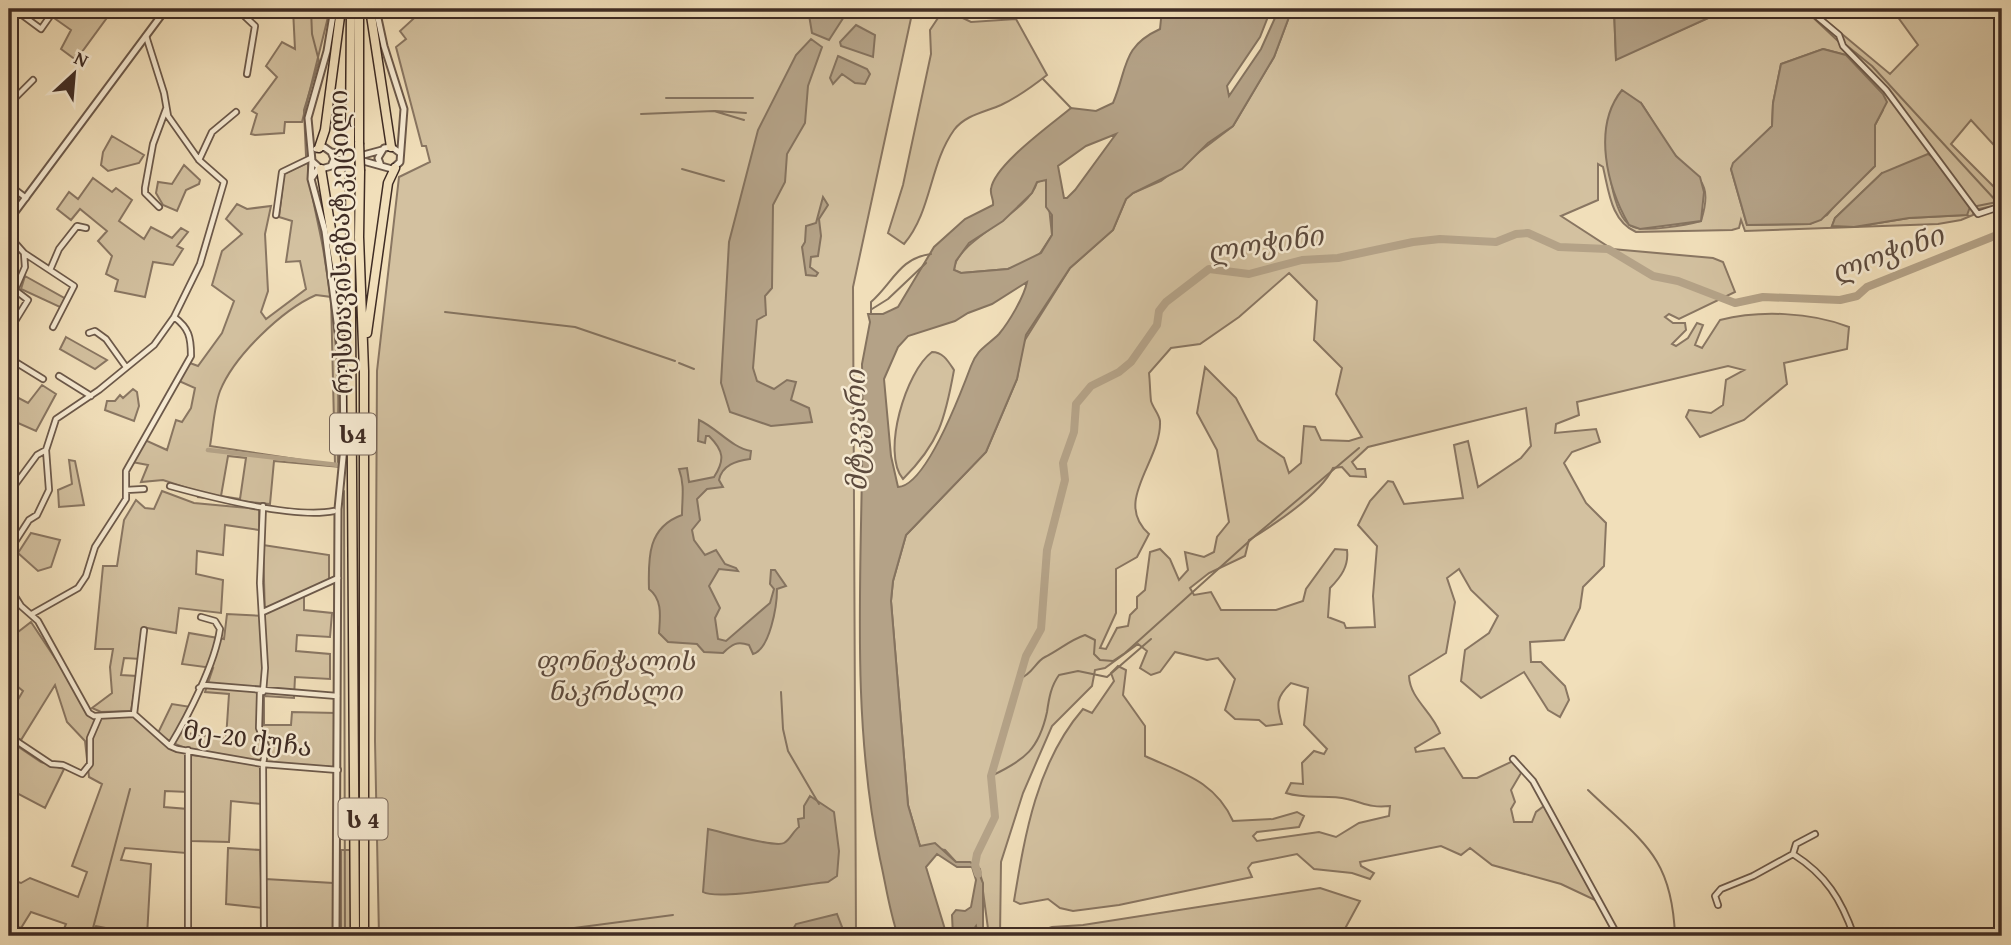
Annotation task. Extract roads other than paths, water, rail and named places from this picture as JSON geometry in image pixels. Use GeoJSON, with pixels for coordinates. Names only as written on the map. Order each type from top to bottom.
{"type":"FeatureCollection","features":[{"type":"Feature","properties":{"kind":"highway"},"geometry":{"type":"LineString","coordinates":[[315,153],[325,130],[341,9]]}},
{"type":"Feature","properties":{"kind":"highway","name":"რუსთავის გზატკეცილი"},"geometry":{"type":"LineString","coordinates":[[351,9],[355,142],[360,171],[363,370],[355,936]]}},
{"type":"Feature","properties":{"kind":"highway","name":"რუსთავის გზატკეცილი"},"geometry":{"type":"LineString","coordinates":[[359,9],[355,142],[351,168],[364,936]]}},
{"type":"Feature","properties":{"kind":"highway"},"geometry":{"type":"LineString","coordinates":[[370,9],[392,147]]}},
{"type":"Feature","properties":{"kind":"highway"},"geometry":{"type":"LineString","coordinates":[[363,370],[387,183],[396,168]]}},
{"type":"Feature","properties":{"kind":"highway"},"geometry":{"type":"LineString","coordinates":[[320,169],[353,374]]}},
{"type":"Feature","properties":{"kind":"street"},"geometry":{"type":"LineString","coordinates":[[15,9],[41,29],[55,9]]}},
{"type":"Feature","properties":{"kind":"street"},"geometry":{"type":"LineString","coordinates":[[9,220],[166,9]]}},
{"type":"Feature","properties":{"kind":"street"},"geometry":{"type":"LineString","coordinates":[[237,9],[255,26],[247,74]]}},
{"type":"Feature","properties":{"kind":"street"},"geometry":{"type":"LineString","coordinates":[[320,169],[309,133],[310,107],[327,51],[334,9]]}},
{"type":"Feature","properties":{"kind":"street"},"geometry":{"type":"LineString","coordinates":[[311,178],[320,169],[356,159],[388,169],[396,168],[400,162],[404,108],[386,54],[376,9]]}},
{"type":"Feature","properties":{"kind":"street"},"geometry":{"type":"LineString","coordinates":[[1808,9],[1839,35],[1843,46],[1886,90],[1978,214],[2002,206]]}},
{"type":"Feature","properties":{"kind":"street"},"geometry":{"type":"LineString","coordinates":[[9,551],[29,520],[37,515],[49,490],[46,450],[56,419],[91,396],[154,345],[174,317],[200,264],[224,183],[199,160],[179,135],[166,109],[146,36]]}},
{"type":"Feature","properties":{"kind":"street"},"geometry":{"type":"LineString","coordinates":[[9,104],[33,80]]}},
{"type":"Feature","properties":{"kind":"street"},"geometry":{"type":"LineString","coordinates":[[159,207],[145,193],[145,188],[153,144],[166,109]]}},
{"type":"Feature","properties":{"kind":"street"},"geometry":{"type":"LineString","coordinates":[[199,160],[212,132],[236,112]]}},
{"type":"Feature","properties":{"kind":"street"},"geometry":{"type":"LineString","coordinates":[[276,215],[282,172],[315,153],[331,152],[356,157],[392,147],[403,133]]}},
{"type":"Feature","properties":{"kind":"street"},"geometry":{"type":"LineString","coordinates":[[392,147],[400,155]]}},
{"type":"Feature","properties":{"kind":"street"},"geometry":{"type":"LineString","coordinates":[[381,166],[378,158],[382,150]]}},
{"type":"Feature","properties":{"kind":"street"},"geometry":{"type":"LineString","coordinates":[[331,152],[334,159],[331,166]]}},
{"type":"Feature","properties":{"kind":"street"},"geometry":{"type":"LineString","coordinates":[[315,153],[311,178],[325,231],[343,368],[344,447],[338,509],[337,936]]}},
{"type":"Feature","properties":{"kind":"street"},"geometry":{"type":"LineString","coordinates":[[9,185],[26,198]]}},
{"type":"Feature","properties":{"kind":"street"},"geometry":{"type":"LineString","coordinates":[[50,270],[66,237],[77,226],[86,228]]}},
{"type":"Feature","properties":{"kind":"street"},"geometry":{"type":"LineString","coordinates":[[9,236],[24,253],[74,286],[53,327]]}},
{"type":"Feature","properties":{"kind":"street"},"geometry":{"type":"LineString","coordinates":[[9,331],[29,300],[15,290],[25,267],[24,253]]}},
{"type":"Feature","properties":{"kind":"street"},"geometry":{"type":"LineString","coordinates":[[32,614],[78,588],[86,576],[95,547],[122,507],[126,471],[191,356],[191,340],[186,326],[174,317]]}},
{"type":"Feature","properties":{"kind":"street"},"geometry":{"type":"LineString","coordinates":[[89,333],[94,331],[102,335],[126,367]]}},
{"type":"Feature","properties":{"kind":"street"},"geometry":{"type":"LineString","coordinates":[[9,358],[43,379]]}},
{"type":"Feature","properties":{"kind":"street"},"geometry":{"type":"LineString","coordinates":[[59,376],[91,396]]}},
{"type":"Feature","properties":{"kind":"street"},"geometry":{"type":"LineString","coordinates":[[9,493],[37,455],[46,450]]}},
{"type":"Feature","properties":{"kind":"street"},"geometry":{"type":"LineString","coordinates":[[170,486],[263,506],[321,514],[334,511]]}},
{"type":"Feature","properties":{"kind":"street"},"geometry":{"type":"LineString","coordinates":[[126,489],[144,489]]}},
{"type":"Feature","properties":{"kind":"street"},"geometry":{"type":"LineString","coordinates":[[263,506],[260,583],[263,612],[262,692],[258,728],[265,746],[264,936]]}},
{"type":"Feature","properties":{"kind":"street"},"geometry":{"type":"LineString","coordinates":[[263,612],[338,578]]}},
{"type":"Feature","properties":{"kind":"street"},"geometry":{"type":"LineString","coordinates":[[9,587],[21,606],[32,614],[89,712],[99,717],[134,714],[144,630]]}},
{"type":"Feature","properties":{"kind":"street"},"geometry":{"type":"LineString","coordinates":[[170,746],[210,665],[220,629],[215,621],[201,617]]}},
{"type":"Feature","properties":{"kind":"street"},"geometry":{"type":"LineString","coordinates":[[197,689],[204,685],[262,692],[337,696]]}},
{"type":"Feature","properties":{"kind":"street","name":"მე-20 ქუჩა"},"geometry":{"type":"LineString","coordinates":[[134,714],[170,746],[263,764],[339,770]]}},
{"type":"Feature","properties":{"kind":"street"},"geometry":{"type":"LineString","coordinates":[[9,736],[51,764],[63,765],[82,774],[90,764],[90,738],[99,717]]}},
{"type":"Feature","properties":{"kind":"street"},"geometry":{"type":"LineString","coordinates":[[188,750],[188,936]]}},
{"type":"Feature","properties":{"kind":"street"},"geometry":{"type":"LineString","coordinates":[[1513,760],[1533,781],[1618,936]]}},
{"type":"Feature","properties":{"kind":"street"},"geometry":{"type":"LineString","coordinates":[[1718,905],[1715,896],[1721,889],[1754,876],[1793,854],[1796,844],[1815,834]]}},
{"type":"Feature","properties":{"kind":"street"},"geometry":{"type":"LineString","coordinates":[[1793,854],[1819,872],[1839,900],[1854,936]]}},
{"type":"Feature","properties":{"kind":"waterway"},"geometry":{"type":"LineString","coordinates":[[306,156],[304,110],[319,61],[312,34],[311,9]]}},
{"type":"Feature","properties":{"kind":"waterway"},"geometry":{"type":"LineString","coordinates":[[1804,9],[1838,41]]}},
{"type":"Feature","properties":{"kind":"waterway"},"geometry":{"type":"LineString","coordinates":[[1846,45],[1872,66],[1997,202],[1977,206]]}},
{"type":"Feature","properties":{"kind":"waterway"},"geometry":{"type":"LineString","coordinates":[[1043,79],[1071,108]]}},
{"type":"Feature","properties":{"kind":"waterway"},"geometry":{"type":"LineString","coordinates":[[666,98],[753,98]]}},
{"type":"Feature","properties":{"kind":"waterway"},"geometry":{"type":"LineString","coordinates":[[641,114],[714,111],[744,120]]}},
{"type":"Feature","properties":{"kind":"waterway"},"geometry":{"type":"LineString","coordinates":[[715,111],[746,113]]}},
{"type":"Feature","properties":{"kind":"waterway"},"geometry":{"type":"LineString","coordinates":[[308,164],[333,315],[338,420]]}},
{"type":"Feature","properties":{"kind":"waterway"},"geometry":{"type":"LineString","coordinates":[[682,169],[724,181]]}},
{"type":"Feature","properties":{"kind":"waterway","name":"ლოჭინი"},"geometry":{"type":"LineString","coordinates":[[978,874],[975,865],[977,854],[995,817],[991,776],[1026,656],[1041,629],[1047,550],[1065,480],[1063,463],[1074,432],[1076,404],[1091,386],[1119,372],[1131,362],[1157,325],[1159,311],[1166,302],[1209,269],[1249,274],[1302,260],[1338,258],[1413,242],[1440,239],[1496,242],[1516,234],[1528,233],[1559,247],[1608,249],[1653,276],[1678,281],[1735,303],[1763,297],[1840,300],[1857,296],[1867,287],[2002,233]]}},
{"type":"Feature","properties":{"kind":"waterway"},"geometry":{"type":"LineString","coordinates":[[871,313],[871,302],[897,272],[920,256],[931,254]]}},
{"type":"Feature","properties":{"kind":"waterway"},"geometry":{"type":"LineString","coordinates":[[872,309],[888,299],[926,263]]}},
{"type":"Feature","properties":{"kind":"waterway"},"geometry":{"type":"LineString","coordinates":[[445,312],[575,327],[675,361]]}},
{"type":"Feature","properties":{"kind":"waterway"},"geometry":{"type":"LineString","coordinates":[[679,363],[694,369]]}},
{"type":"Feature","properties":{"kind":"waterway"},"geometry":{"type":"LineString","coordinates":[[338,427],[338,465]]}},
{"type":"Feature","properties":{"kind":"waterway"},"geometry":{"type":"LineString","coordinates":[[1019,679],[1028,674],[1042,659],[1085,635],[1095,640],[1094,654],[1100,660],[1113,661],[1125,653],[1256,535],[1359,448]]}},
{"type":"Feature","properties":{"kind":"waterway"},"geometry":{"type":"LineString","coordinates":[[208,450],[338,465]]}},
{"type":"Feature","properties":{"kind":"waterway"},"geometry":{"type":"LineString","coordinates":[[344,491],[345,936]]}},
{"type":"Feature","properties":{"kind":"waterway"},"geometry":{"type":"LineString","coordinates":[[991,776],[1022,758],[1035,744],[1044,725],[1052,688],[1059,675],[1078,671],[1107,677],[1151,639]]}},
{"type":"Feature","properties":{"kind":"waterway"},"geometry":{"type":"LineString","coordinates":[[781,692],[783,729],[788,751],[819,804]]}},
{"type":"Feature","properties":{"kind":"waterway"},"geometry":{"type":"LineString","coordinates":[[130,789],[93,928],[144,936]]}},
{"type":"Feature","properties":{"kind":"waterway"},"geometry":{"type":"LineString","coordinates":[[1588,790],[1651,852],[1668,886],[1675,936]]}},
{"type":"Feature","properties":{"kind":"waterway"},"geometry":{"type":"LineString","coordinates":[[558,936],[574,928],[673,915]]}},
{"type":"Feature","properties":{"kind":"waterway"},"geometry":{"type":"LineString","coordinates":[[88,936],[92,928]]}},
{"type":"Feature","properties":{"kind":"water label","name":"მტკვარი"},"geometry":{"type":"Point","coordinates":[855,431]}},
{"type":"Feature","properties":{"kind":"park label","name":"ფონიჭალის ნაკრძალი"},"geometry":{"type":"Point","coordinates":[615,675]}}]}
